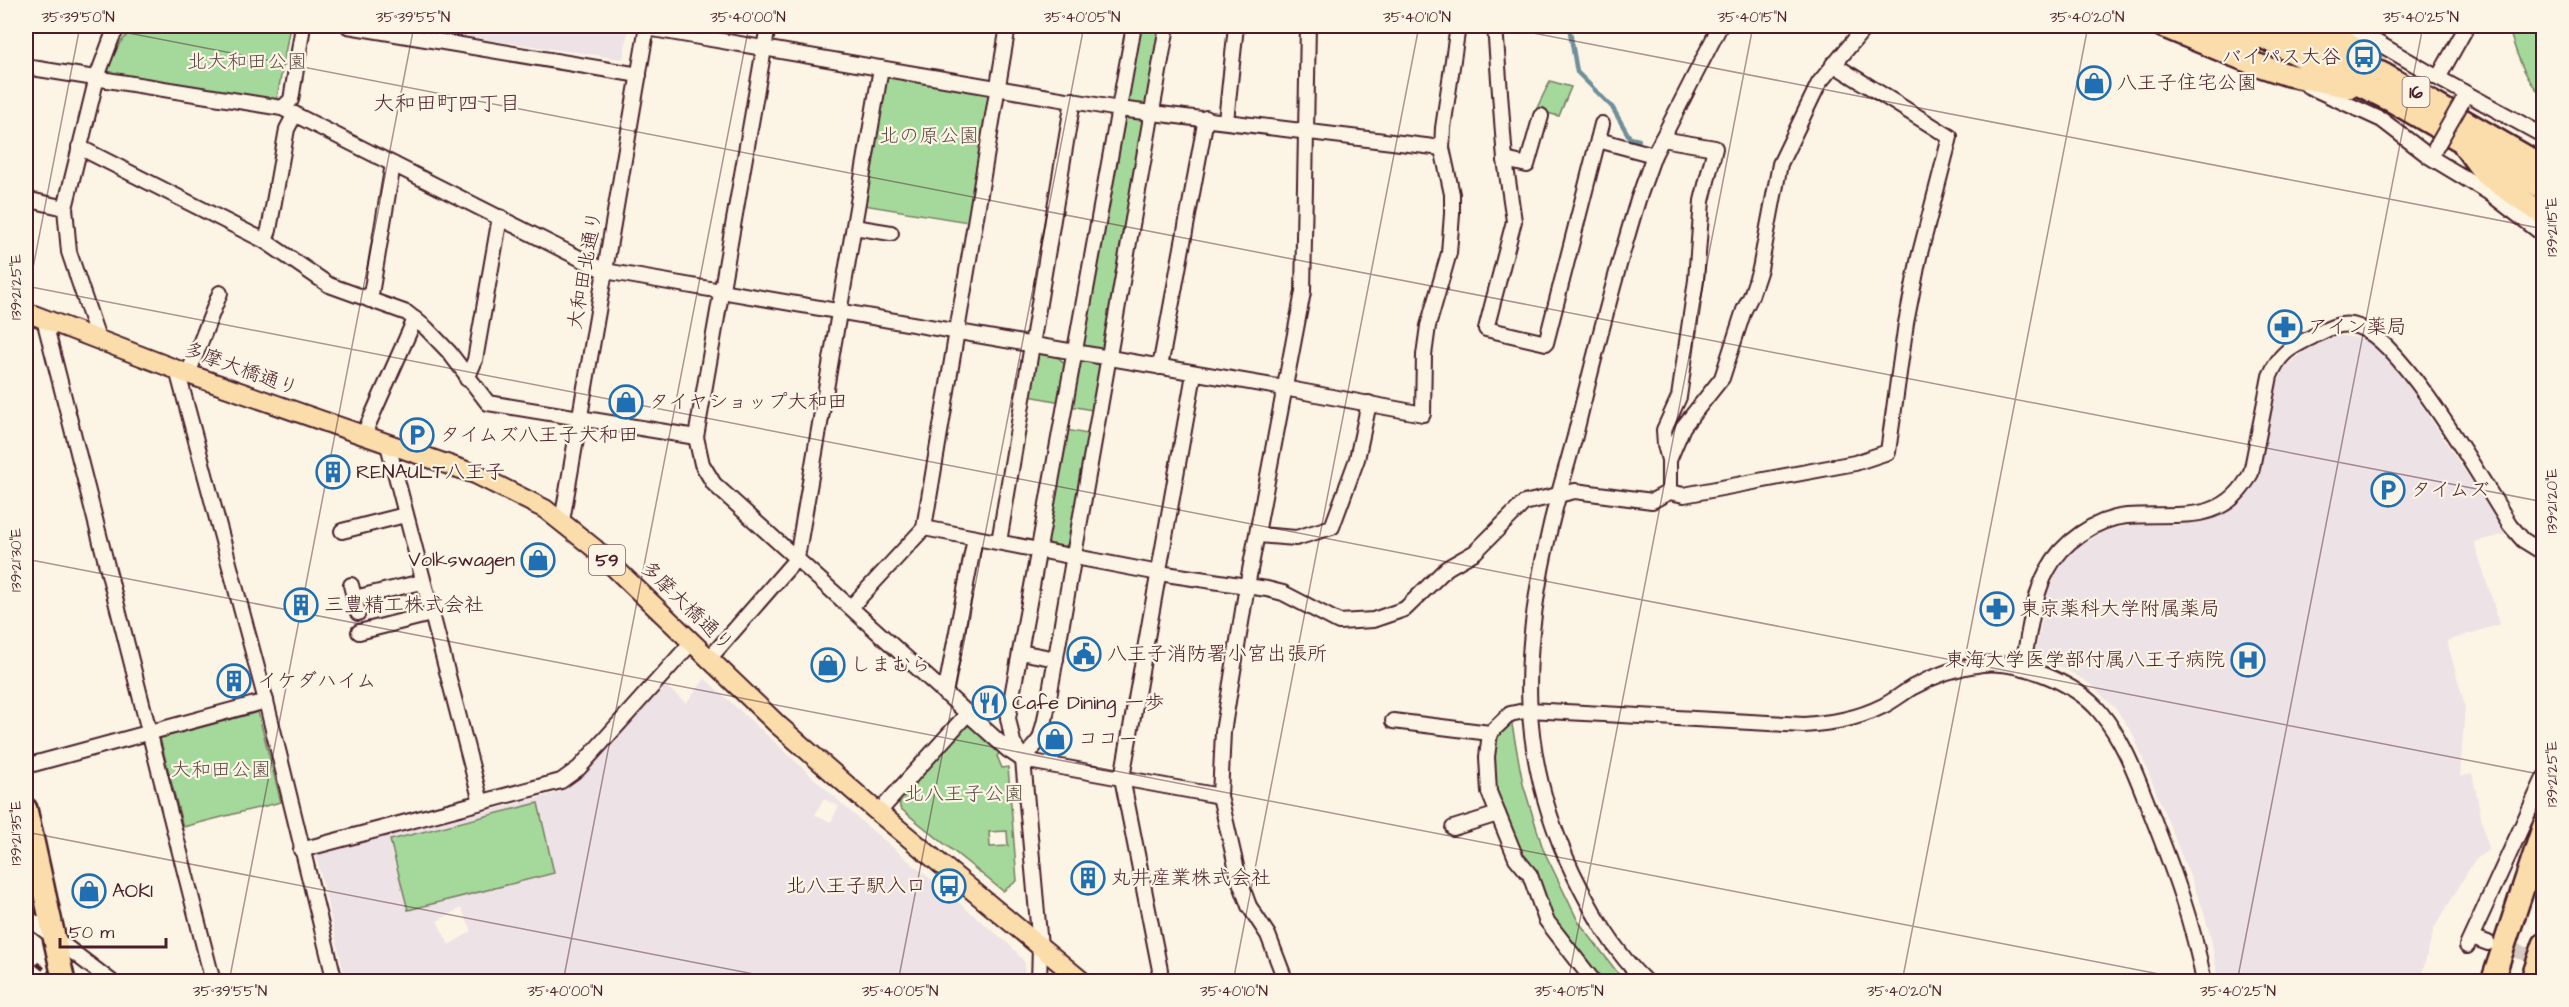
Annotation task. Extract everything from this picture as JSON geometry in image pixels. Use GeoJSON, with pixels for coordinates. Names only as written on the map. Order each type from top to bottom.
{"type":"FeatureCollection","features":[{"type":"Feature","properties":{"kind":"highway"},"geometry":{"type":"LineString","coordinates":[[2162,26],[2252,63],[2288,75],[2337,83],[2390,100]]}},
{"type":"Feature","properties":{"kind":"highway"},"geometry":{"type":"LineString","coordinates":[[2215,26],[2268,57],[2288,75]]}},
{"type":"Feature","properties":{"kind":"highway","name":"16"},"geometry":{"type":"LineString","coordinates":[[2240,26],[2390,100],[2544,189]]}},
{"type":"Feature","properties":{"kind":"highway","name":"16"},"geometry":{"type":"LineString","coordinates":[[2285,26],[2385,75],[2544,167]]}},
{"type":"Feature","properties":{"kind":"highway","name":"16"},"geometry":{"type":"LineString","coordinates":[[2321,26],[2335,33],[2385,75]]}},
{"type":"Feature","properties":{"kind":"highway"},"geometry":{"type":"LineString","coordinates":[[2459,139],[2485,174],[2544,214]]}},
{"type":"Feature","properties":{"kind":"highway"},"geometry":{"type":"LineString","coordinates":[[26,809],[64,981]]}},
{"type":"Feature","properties":{"kind":"highway"},"geometry":{"type":"LineString","coordinates":[[2492,981],[2544,825]]}},
{"type":"Feature","properties":{"kind":"highway"},"geometry":{"type":"LineString","coordinates":[[2505,981],[2544,865]]}},
{"type":"Feature","properties":{"kind":"highway"},"geometry":{"type":"LineString","coordinates":[[2531,981],[2544,944]]}},
{"type":"Feature","properties":{"kind":"main road","name":"多摩大橋通り"},"geometry":{"type":"LineString","coordinates":[[26,312],[183,372],[475,474],[523,496],[562,521],[594,548],[777,724],[878,813],[1083,981]]}},
{"type":"Feature","properties":{"kind":"street"},"geometry":{"type":"LineString","coordinates":[[99,341],[69,252],[65,208],[78,147],[97,77],[112,37],[119,26]]}},
{"type":"Feature","properties":{"kind":"street"},"geometry":{"type":"LineString","coordinates":[[265,241],[269,230],[287,129],[303,26]]}},
{"type":"Feature","properties":{"kind":"street"},"geometry":{"type":"LineString","coordinates":[[348,26],[639,75]]}},
{"type":"Feature","properties":{"kind":"street"},"geometry":{"type":"LineString","coordinates":[[768,26],[696,437],[702,464],[714,484],[945,694],[1008,750],[1023,760],[1220,796]]}},
{"type":"Feature","properties":{"kind":"street"},"geometry":{"type":"LineString","coordinates":[[851,607],[924,528],[1008,26]]}},
{"type":"Feature","properties":{"kind":"street"},"geometry":{"type":"LineString","coordinates":[[1039,981],[1040,946],[1023,760],[1013,742],[1008,717],[1134,26]]}},
{"type":"Feature","properties":{"kind":"street"},"geometry":{"type":"LineString","coordinates":[[1023,760],[1040,739],[1056,659],[1167,26]]}},
{"type":"Feature","properties":{"kind":"street"},"geometry":{"type":"LineString","coordinates":[[1226,121],[1236,26]]}},
{"type":"Feature","properties":{"kind":"street"},"geometry":{"type":"LineString","coordinates":[[1286,981],[1268,935],[1249,906],[1239,879],[1220,796],[1223,732],[1247,586],[1303,292],[1308,26]]}},
{"type":"Feature","properties":{"kind":"street"},"geometry":{"type":"LineString","coordinates":[[26,67],[97,77],[289,111],[605,271],[956,330],[1423,414],[1424,355],[1428,326],[1449,253],[1452,194],[1442,148],[1448,83],[1458,26]]}},
{"type":"Feature","properties":{"kind":"street"},"geometry":{"type":"LineString","coordinates":[[1495,26],[1505,160],[1514,221],[1486,329],[1546,343],[1602,124]]}},
{"type":"Feature","properties":{"kind":"street"},"geometry":{"type":"LineString","coordinates":[[1646,981],[1629,966],[1589,906],[1559,843],[1536,768],[1527,685],[1530,632],[1551,521],[1560,494],[1625,241],[1654,156],[1720,26]]}},
{"type":"Feature","properties":{"kind":"street"},"geometry":{"type":"LineString","coordinates":[[1669,460],[1683,427],[1722,378],[1760,269],[1780,164],[1818,83],[1866,26]]}},
{"type":"Feature","properties":{"kind":"street"},"geometry":{"type":"LineString","coordinates":[[2349,26],[2439,78],[2465,98],[2544,136]]}},
{"type":"Feature","properties":{"kind":"street"},"geometry":{"type":"LineString","coordinates":[[2439,78],[2467,26]]}},
{"type":"Feature","properties":{"kind":"street"},"geometry":{"type":"LineString","coordinates":[[647,27],[1151,114],[1206,118],[1442,148]]}},
{"type":"Feature","properties":{"kind":"street","name":"大和田北通り"},"geometry":{"type":"LineString","coordinates":[[562,521],[647,27]]}},
{"type":"Feature","properties":{"kind":"street"},"geometry":{"type":"LineString","coordinates":[[924,528],[1160,573],[1283,593],[1339,622],[1373,620],[1405,609],[1447,568],[1475,552],[1524,503],[1575,491],[1652,501],[1669,492],[1684,495],[1855,463],[1888,452],[1908,312],[1919,257],[1950,137],[1833,64]]}},
{"type":"Feature","properties":{"kind":"street"},"geometry":{"type":"LineString","coordinates":[[709,659],[797,558],[881,68]]}},
{"type":"Feature","properties":{"kind":"street"},"geometry":{"type":"LineString","coordinates":[[2288,75],[2369,112],[2432,153],[2544,235]]}},
{"type":"Feature","properties":{"kind":"street"},"geometry":{"type":"LineString","coordinates":[[2432,153],[2465,98]]}},
{"type":"Feature","properties":{"kind":"street"},"geometry":{"type":"LineString","coordinates":[[999,542],[1073,100]]}},
{"type":"Feature","properties":{"kind":"street"},"geometry":{"type":"LineString","coordinates":[[1505,160],[1527,165],[1541,116]]}},
{"type":"Feature","properties":{"kind":"street"},"geometry":{"type":"LineString","coordinates":[[1161,367],[1206,118]]}},
{"type":"Feature","properties":{"kind":"street"},"geometry":{"type":"LineString","coordinates":[[1662,139],[1715,148],[1702,201],[1696,280],[1679,397],[1664,430],[1669,460],[1669,492]]}},
{"type":"Feature","properties":{"kind":"street"},"geometry":{"type":"LineString","coordinates":[[1598,140],[1654,156]]}},
{"type":"Feature","properties":{"kind":"street"},"geometry":{"type":"LineString","coordinates":[[78,147],[265,241],[329,285],[416,319],[449,352],[467,379],[488,403],[696,437]]}},
{"type":"Feature","properties":{"kind":"street"},"geometry":{"type":"LineString","coordinates":[[370,300],[393,164]]}},
{"type":"Feature","properties":{"kind":"street"},"geometry":{"type":"LineString","coordinates":[[26,200],[65,208]]}},
{"type":"Feature","properties":{"kind":"street"},"geometry":{"type":"LineString","coordinates":[[467,379],[475,360],[500,217]]}},
{"type":"Feature","properties":{"kind":"street"},"geometry":{"type":"LineString","coordinates":[[854,227],[891,233]]}},
{"type":"Feature","properties":{"kind":"street"},"geometry":{"type":"LineString","coordinates":[[220,294],[183,372],[335,981]]}},
{"type":"Feature","properties":{"kind":"street"},"geometry":{"type":"LineString","coordinates":[[44,319],[213,981]]}},
{"type":"Feature","properties":{"kind":"street"},"geometry":{"type":"LineString","coordinates":[[363,436],[416,319]]}},
{"type":"Feature","properties":{"kind":"street"},"geometry":{"type":"LineString","coordinates":[[2022,668],[2040,589],[2047,570],[2065,546],[2084,531],[2101,522],[2125,516],[2182,516],[2203,513],[2222,506],[2233,498],[2244,487],[2251,473],[2270,376],[2276,363],[2285,351],[2335,326],[2358,326],[2369,331],[2397,356],[2432,404],[2510,525],[2523,540],[2544,553]]}},
{"type":"Feature","properties":{"kind":"street"},"geometry":{"type":"LineString","coordinates":[[1156,981],[1160,970],[1122,778],[1194,374]]}},
{"type":"Feature","properties":{"kind":"street"},"geometry":{"type":"LineString","coordinates":[[1258,535],[1296,538],[1332,527],[1357,459],[1369,403]]}},
{"type":"Feature","properties":{"kind":"street"},"geometry":{"type":"LineString","coordinates":[[388,445],[430,614],[482,802]]}},
{"type":"Feature","properties":{"kind":"street"},"geometry":{"type":"LineString","coordinates":[[342,531],[405,516]]}},
{"type":"Feature","properties":{"kind":"street"},"geometry":{"type":"LineString","coordinates":[[945,694],[975,538]]}},
{"type":"Feature","properties":{"kind":"street"},"geometry":{"type":"LineString","coordinates":[[358,613],[352,592],[422,582]]}},
{"type":"Feature","properties":{"kind":"street"},"geometry":{"type":"LineString","coordinates":[[359,632],[430,614]]}},
{"type":"Feature","properties":{"kind":"street"},"geometry":{"type":"LineString","coordinates":[[301,850],[561,782],[579,768],[692,642]]}},
{"type":"Feature","properties":{"kind":"street"},"geometry":{"type":"LineString","coordinates":[[1020,652],[1056,659]]}},
{"type":"Feature","properties":{"kind":"street"},"geometry":{"type":"LineString","coordinates":[[1594,981],[1546,920],[1530,875],[1515,858],[1489,792],[1487,757],[1490,733],[1510,714],[1529,710],[1804,725],[1826,724],[1851,719],[1876,709],[1949,670],[1984,664],[2022,668],[2064,683],[2083,695],[2099,710],[2115,731],[2129,757],[2183,895],[2204,981]]}},
{"type":"Feature","properties":{"kind":"street"},"geometry":{"type":"LineString","coordinates":[[26,765],[266,701]]}},
{"type":"Feature","properties":{"kind":"street"},"geometry":{"type":"LineString","coordinates":[[878,813],[968,713]]}},
{"type":"Feature","properties":{"kind":"street"},"geometry":{"type":"LineString","coordinates":[[1393,721],[1490,733]]}},
{"type":"Feature","properties":{"kind":"street"},"geometry":{"type":"LineString","coordinates":[[2488,943],[2470,941],[2544,778]]}},
{"type":"Feature","properties":{"kind":"street"},"geometry":{"type":"LineString","coordinates":[[1453,828],[1498,814]]}},
{"type":"Feature","properties":{"kind":"street"},"geometry":{"type":"LineString","coordinates":[[26,916],[55,942],[112,981]]}},
{"type":"Feature","properties":{"kind":"shaded area"},"geometry":{"type":"Polygon","coordinates":[[[406,26],[629,26],[623,59],[406,26]]]}},
{"type":"Feature","properties":{"kind":"shaded area","name":"東海大学医学部付属八王子病院"},"geometry":{"type":"Polygon","coordinates":[[[2341,336],[2370,342],[2387,356],[2506,534],[2474,542],[2500,624],[2447,641],[2465,706],[2460,777],[2472,773],[2488,850],[2474,861],[2434,929],[2420,981],[2218,981],[2212,943],[2203,909],[2133,734],[2116,709],[2090,684],[2064,668],[2037,658],[2035,653],[2048,591],[2062,563],[2079,546],[2108,530],[2132,525],[2178,525],[2203,521],[2224,513],[2247,495],[2260,469],[2277,385],[2283,371],[2307,350],[2328,339],[2341,336]]]}},
{"type":"Feature","properties":{"kind":"shaded area"},"geometry":{"type":"Polygon","coordinates":[[[680,665],[663,684],[686,703],[705,679],[690,665],[861,821],[1012,947],[1025,963],[1024,981],[346,981],[316,855],[561,792],[680,665]],[[823,799],[815,815],[831,822],[839,806],[823,799]],[[461,908],[437,921],[449,945],[472,931],[461,908]]]}},
{"type":"Feature","properties":{"kind":"green space","name":"北大和田公園"},"geometry":{"type":"Polygon","coordinates":[[[135,26],[290,26],[276,104],[104,75],[120,43],[135,26]]]}},
{"type":"Feature","properties":{"kind":"green space"},"geometry":{"type":"Polygon","coordinates":[[[1136,26],[1162,26],[1070,543],[1062,548],[1052,547],[1045,539],[1136,26]],[[1071,406],[1066,430],[1087,434],[1092,410],[1071,406]]]}},
{"type":"Feature","properties":{"kind":"green space"},"geometry":{"type":"Polygon","coordinates":[[[2508,26],[2543,26],[2543,95],[2526,73],[2508,26]]]}},
{"type":"Feature","properties":{"kind":"green space","name":"北の原公園"},"geometry":{"type":"Polygon","coordinates":[[[881,68],[997,87],[974,223],[857,204],[881,68]]]}},
{"type":"Feature","properties":{"kind":"green space"},"geometry":{"type":"Polygon","coordinates":[[[1550,81],[1571,87],[1559,116],[1536,110],[1550,81]]]}},
{"type":"Feature","properties":{"kind":"green space"},"geometry":{"type":"Polygon","coordinates":[[[1041,354],[1059,358],[1067,367],[1061,402],[1029,396],[1036,358],[1041,354]]]}},
{"type":"Feature","properties":{"kind":"green space","name":"大和田公園"},"geometry":{"type":"Polygon","coordinates":[[[258,712],[281,802],[183,827],[160,738],[258,712]]]}},
{"type":"Feature","properties":{"kind":"green space"},"geometry":{"type":"Polygon","coordinates":[[[1510,714],[1523,784],[1543,849],[1578,921],[1624,981],[1594,981],[1566,948],[1489,792],[1490,733],[1510,714]]]}},
{"type":"Feature","properties":{"kind":"green space","name":"北八王子公園"},"geometry":{"type":"Polygon","coordinates":[[[971,725],[1000,752],[997,756],[1002,768],[1008,767],[1017,881],[1003,891],[900,808],[899,798],[963,727],[971,725]],[[1007,831],[989,832],[990,847],[1008,846],[1007,831]]]}},
{"type":"Feature","properties":{"kind":"green space"},"geometry":{"type":"Polygon","coordinates":[[[538,803],[554,873],[408,910],[390,840],[538,803]]]}},
{"type":"Feature","properties":{"kind":"waterway"},"geometry":{"type":"LineString","coordinates":[[1569,26],[1577,72],[1612,107],[1630,138],[1639,140]]}},
{"type":"Feature","properties":{"kind":"tunnel"},"geometry":{"type":"LineString","coordinates":[[2495,945],[2544,959]]}},
{"type":"Feature","properties":{"kind":"railway"},"geometry":{"type":"LineString","coordinates":[[26,955],[60,982]]}},
{"type":"Feature","properties":{"kind":"place","name":"バイパス大谷"},"geometry":{"type":"Point","coordinates":[2364,57]}},
{"type":"Feature","properties":{"kind":"place","name":"八王子住宅公園"},"geometry":{"type":"Point","coordinates":[2094,83]}},
{"type":"Feature","properties":{"kind":"place","name":"アイン薬局"},"geometry":{"type":"Point","coordinates":[2285,327]}},
{"type":"Feature","properties":{"kind":"place","name":"タイヤショップ大和田"},"geometry":{"type":"Point","coordinates":[626,402]}},
{"type":"Feature","properties":{"kind":"place","name":"タイムズ八王子大和田"},"geometry":{"type":"Point","coordinates":[417,435]}},
{"type":"Feature","properties":{"kind":"place","name":"RENAULT八王子"},"geometry":{"type":"Point","coordinates":[333,472]}},
{"type":"Feature","properties":{"kind":"place","name":"タイムズ"},"geometry":{"type":"Point","coordinates":[2388,490]}},
{"type":"Feature","properties":{"kind":"place","name":"Volkswagen"},"geometry":{"type":"Point","coordinates":[538,560]}},
{"type":"Feature","properties":{"kind":"place","name":"三豊精工株式会社"},"geometry":{"type":"Point","coordinates":[301,605]}},
{"type":"Feature","properties":{"kind":"place","name":"東京薬科大学附属薬局"},"geometry":{"type":"Point","coordinates":[1997,609]}},
{"type":"Feature","properties":{"kind":"place","name":"八王子消防署小宮出張所"},"geometry":{"type":"Point","coordinates":[1084,654]}},
{"type":"Feature","properties":{"kind":"place","name":"東海大学医学部付属八王子病院"},"geometry":{"type":"Point","coordinates":[2248,660]}},
{"type":"Feature","properties":{"kind":"place","name":"しまむら"},"geometry":{"type":"Point","coordinates":[828,665]}},
{"type":"Feature","properties":{"kind":"place","name":"イケダハイム"},"geometry":{"type":"Point","coordinates":[234,681]}},
{"type":"Feature","properties":{"kind":"place","name":"Cafe Dining 一歩"},"geometry":{"type":"Point","coordinates":[989,703]}},
{"type":"Feature","properties":{"kind":"place","name":"ココー"},"geometry":{"type":"Point","coordinates":[1055,739]}},
{"type":"Feature","properties":{"kind":"place","name":"丸井産業株式会社"},"geometry":{"type":"Point","coordinates":[1088,878]}},
{"type":"Feature","properties":{"kind":"place","name":"北八王子駅入口"},"geometry":{"type":"Point","coordinates":[949,886]}},
{"type":"Feature","properties":{"kind":"place","name":"AOKI"},"geometry":{"type":"Point","coordinates":[89,891]}},
{"type":"Feature","properties":{"kind":"district","name":"大和田町四丁目"},"geometry":{"type":"Point","coordinates":[447,103]}}]}
